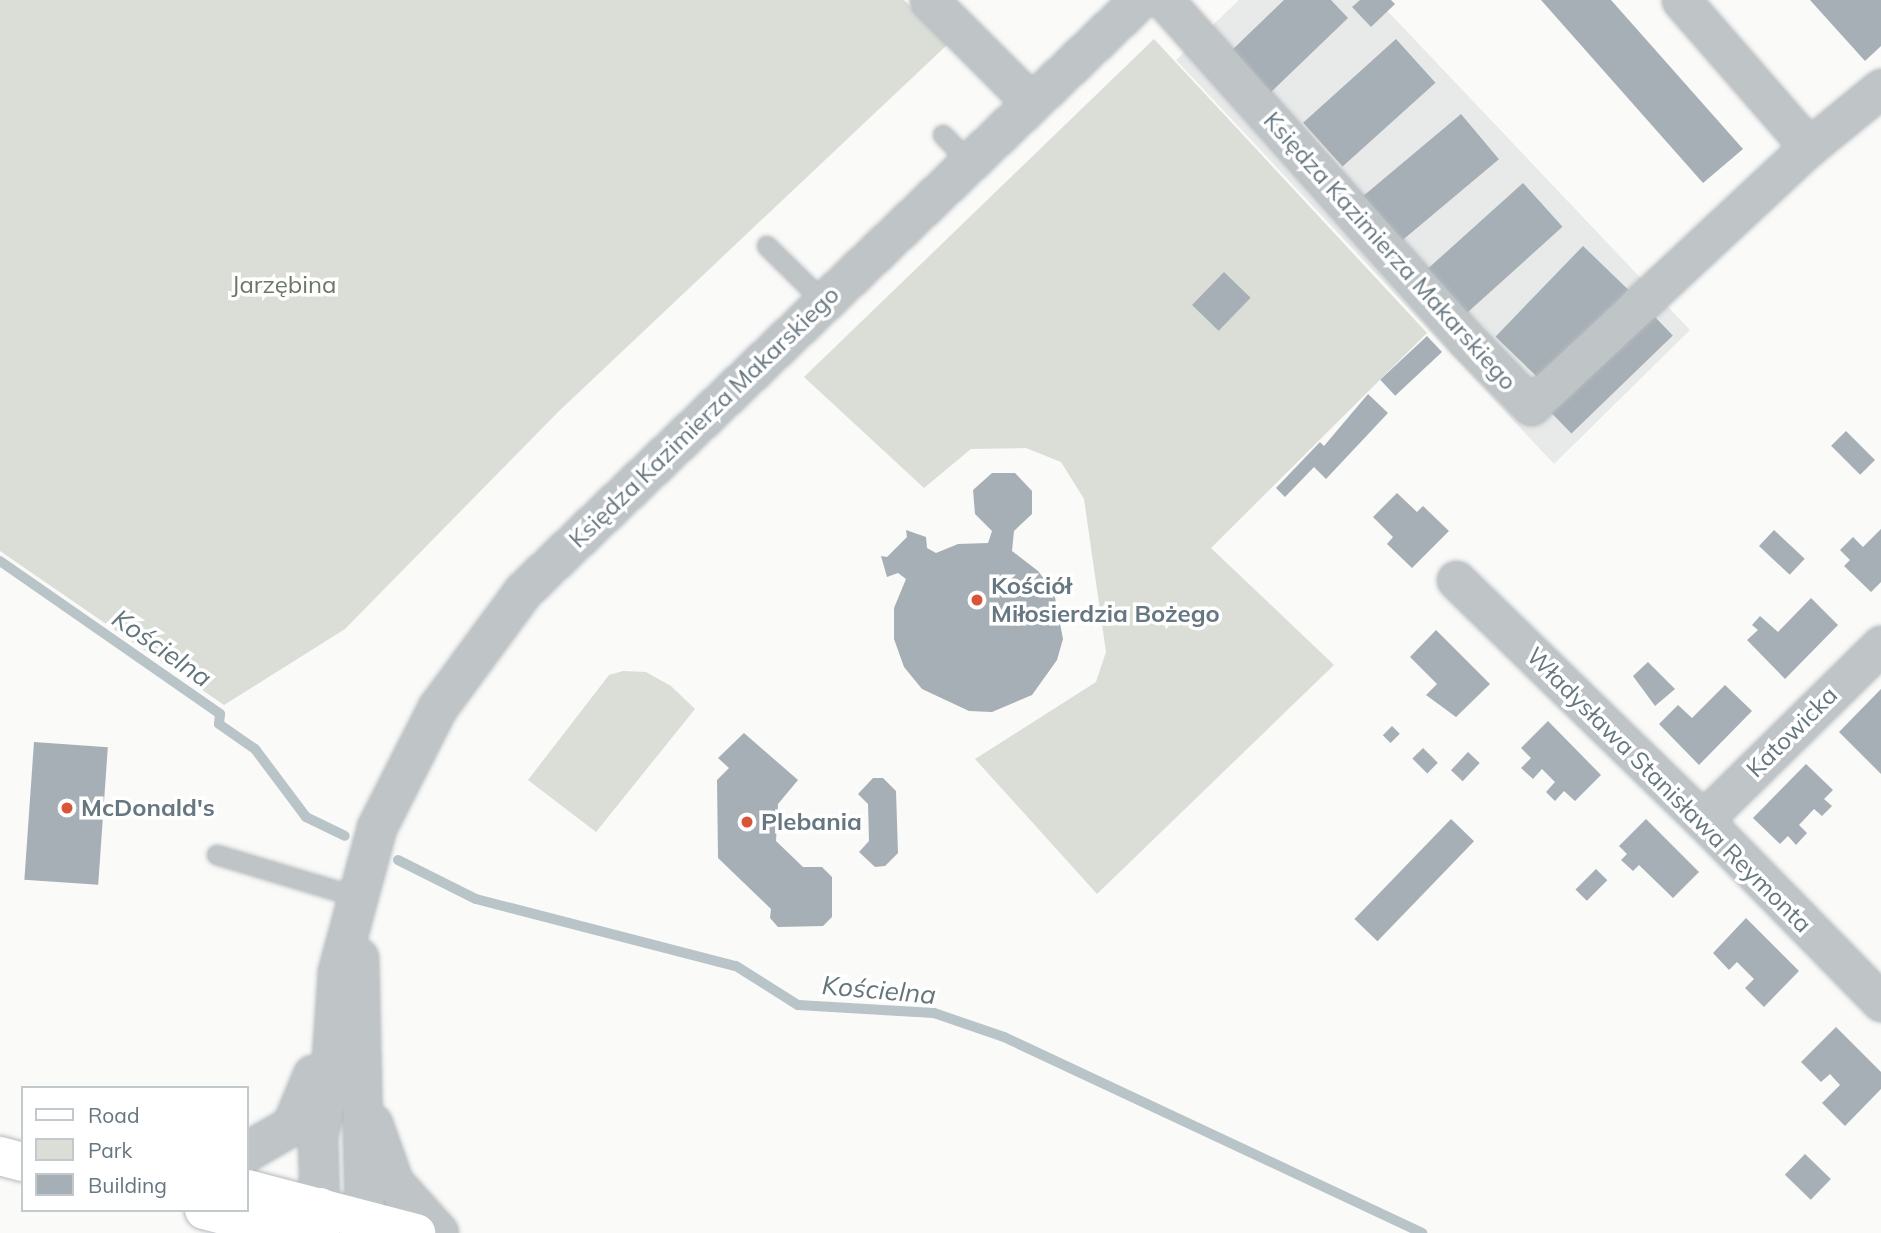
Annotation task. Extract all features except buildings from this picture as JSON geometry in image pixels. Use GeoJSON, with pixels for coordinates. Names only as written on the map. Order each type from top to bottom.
{"type":"FeatureCollection","features":[{"type":"Feature","properties":{"kind":"main road"},"geometry":{"type":"LineString","coordinates":[[0,1131],[21,1136]]}},
{"type":"Feature","properties":{"kind":"main road"},"geometry":{"type":"LineString","coordinates":[[0,1156],[21,1161]]}},
{"type":"Feature","properties":{"kind":"main road"},"geometry":{"type":"LineString","coordinates":[[248,1189],[320,1220],[416,1233]]}},
{"type":"Feature","properties":{"kind":"main road"},"geometry":{"type":"LineString","coordinates":[[212,1212],[292,1233]]}},
{"type":"Feature","properties":{"kind":"street"},"geometry":{"type":"LineString","coordinates":[[929,0],[1031,102]]}},
{"type":"Feature","properties":{"kind":"street","name":"Księdza Kazimierza Makarskiego"},"geometry":{"type":"LineString","coordinates":[[248,1151],[292,1126],[333,1013],[358,897],[377,828],[414,751],[495,626],[524,591],[1140,0]]}},
{"type":"Feature","properties":{"kind":"street","name":"Księdza Kazimierza Makarskiego"},"geometry":{"type":"LineString","coordinates":[[1164,0],[1464,337],[1531,405],[1809,146],[1881,88]]}},
{"type":"Feature","properties":{"kind":"street"},"geometry":{"type":"LineString","coordinates":[[1681,0],[1809,146]]}},
{"type":"Feature","properties":{"kind":"street","name":"Władysława Stanisława Reymonta"},"geometry":{"type":"LineString","coordinates":[[1456,580],[1703,820],[1881,1003]]}},
{"type":"Feature","properties":{"kind":"street","name":"Katowicka"},"geometry":{"type":"LineString","coordinates":[[1703,820],[1881,645]]}},
{"type":"Feature","properties":{"kind":"street","name":"Księdza Kazimierza Makarskiego"},"geometry":{"type":"LineString","coordinates":[[358,897],[365,1226]]}},
{"type":"Feature","properties":{"kind":"street","name":"Księdza Kazimierza Makarskiego"},"geometry":{"type":"LineString","coordinates":[[320,1220],[318,1137],[331,1075],[333,1013]]}},
{"type":"Feature","properties":{"kind":"street","name":"Księdza Kazimierza Makarskiego"},"geometry":{"type":"LineString","coordinates":[[364,1099],[394,1182],[439,1233]]}},
{"type":"Feature","properties":{"kind":"lane"},"geometry":{"type":"LineString","coordinates":[[943,135],[969,162]]}},
{"type":"Feature","properties":{"kind":"lane"},"geometry":{"type":"LineString","coordinates":[[767,246],[823,302]]}},
{"type":"Feature","properties":{"kind":"lane"},"geometry":{"type":"LineString","coordinates":[[217,855],[358,897]]}},
{"type":"Feature","properties":{"kind":"shaded area"},"geometry":{"type":"Polygon","coordinates":[[[1239,0],[1377,0],[1690,330],[1554,464],[1176,60],[1239,0]]]}},
{"type":"Feature","properties":{"kind":"green space","name":"Jarzębina"},"geometry":{"type":"Polygon","coordinates":[[[0,0],[904,0],[948,44],[558,412],[345,629],[224,705],[0,551],[0,0]]]}},
{"type":"Feature","properties":{"kind":"green space"},"geometry":{"type":"Polygon","coordinates":[[[1154,39],[1427,333],[1211,548],[1334,665],[1097,894],[975,759],[1096,682],[1106,652],[1084,499],[1061,462],[1026,448],[971,449],[924,488],[804,377],[1154,39]]]}},
{"type":"Feature","properties":{"kind":"green space"},"geometry":{"type":"Polygon","coordinates":[[[623,671],[646,672],[671,686],[695,709],[596,832],[528,780],[609,675],[623,671]]]}},
{"type":"Feature","properties":{"kind":"waterway","name":"Kościelna"},"geometry":{"type":"LineString","coordinates":[[0,561],[220,714],[219,724],[255,749],[306,817],[345,836]]}},
{"type":"Feature","properties":{"kind":"waterway","name":"Kościelna"},"geometry":{"type":"LineString","coordinates":[[398,860],[476,899],[736,966],[798,1005],[934,1013],[1004,1037],[1422,1233]]}},
{"type":"Feature","properties":{"kind":"place","name":"Kościół Miłosierdzia Bożego"},"geometry":{"type":"Point","coordinates":[977,600]}},
{"type":"Feature","properties":{"kind":"place","name":"McDonald's"},"geometry":{"type":"Point","coordinates":[67,808]}},
{"type":"Feature","properties":{"kind":"place","name":"Plebania"},"geometry":{"type":"Point","coordinates":[747,822]}}]}
